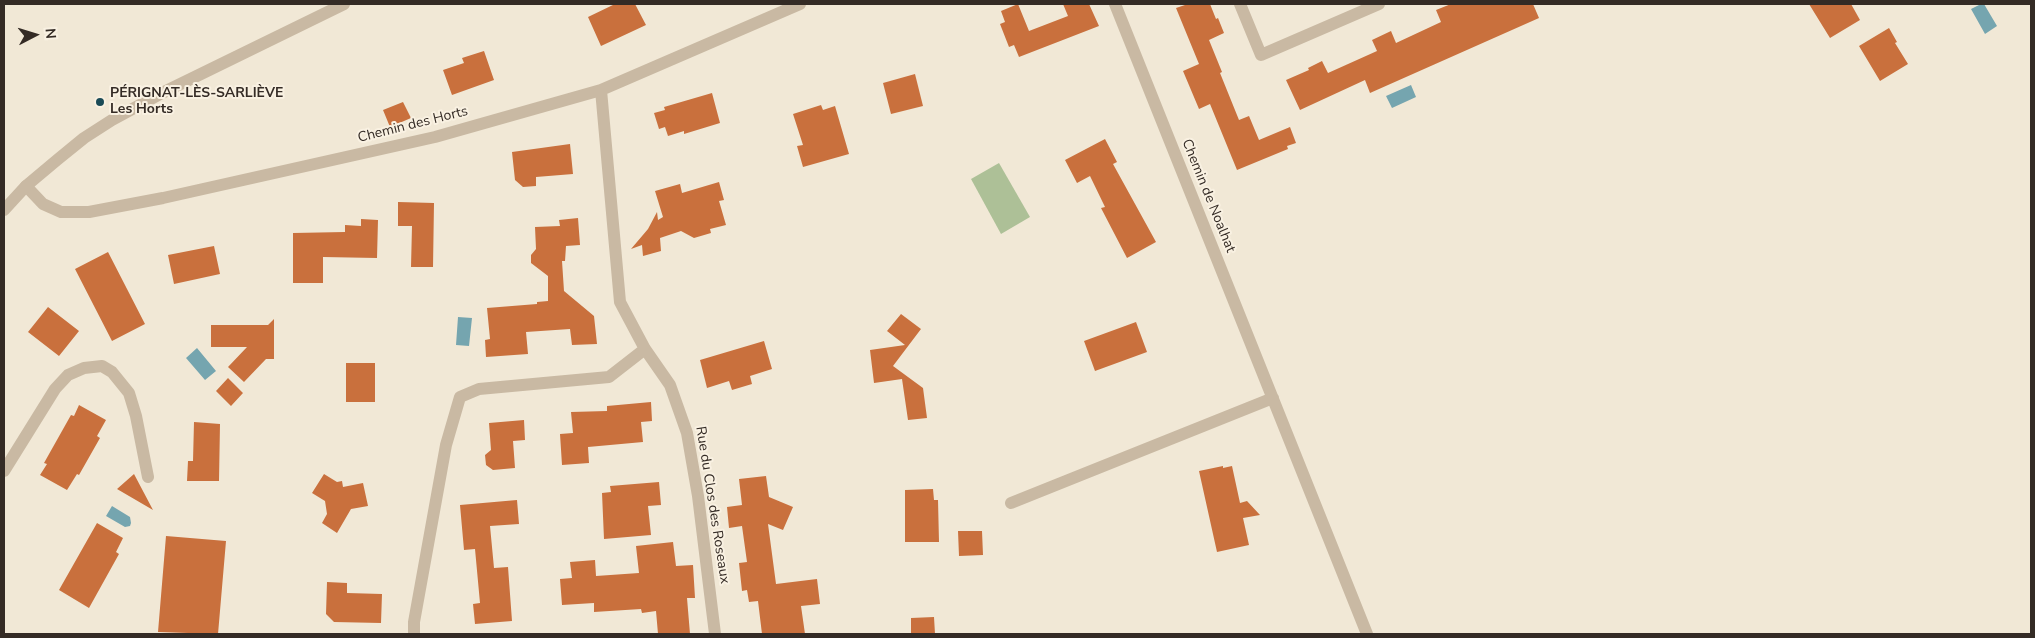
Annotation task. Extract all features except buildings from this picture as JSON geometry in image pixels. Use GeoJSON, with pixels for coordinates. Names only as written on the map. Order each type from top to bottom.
{"type":"FeatureCollection","features":[{"type":"Feature","properties":{"kind":"street"},"geometry":{"type":"LineString","coordinates":[[4,210],[26,186],[84,138],[112,120],[162,93],[344,4]]}},
{"type":"Feature","properties":{"kind":"street","name":"Chemin des Horts"},"geometry":{"type":"LineString","coordinates":[[26,186],[44,204],[61,212],[89,212],[163,198],[435,137],[601,90],[800,4]]}},
{"type":"Feature","properties":{"kind":"street","name":"Chemin de Noalhat"},"geometry":{"type":"LineString","coordinates":[[1115,4],[1367,634]]}},
{"type":"Feature","properties":{"kind":"street"},"geometry":{"type":"LineString","coordinates":[[1240,4],[1261,55],[1378,4]]}},
{"type":"Feature","properties":{"kind":"street","name":"Rue du Clos des Roseaux"},"geometry":{"type":"LineString","coordinates":[[601,90],[620,302],[645,349],[670,385],[688,433],[698,496],[715,634]]}},
{"type":"Feature","properties":{"kind":"street"},"geometry":{"type":"LineString","coordinates":[[414,634],[414,622],[446,445],[460,397],[479,389],[609,377],[645,349]]}},
{"type":"Feature","properties":{"kind":"street"},"geometry":{"type":"LineString","coordinates":[[4,471],[55,389],[68,375],[84,368],[102,366],[112,372],[129,393],[136,416],[148,477]]}},
{"type":"Feature","properties":{"kind":"street"},"geometry":{"type":"LineString","coordinates":[[1011,503],[1273,398]]}},
{"type":"Feature","properties":{"kind":"green space"},"geometry":{"type":"Polygon","coordinates":[[[999,163],[1030,217],[1001,234],[971,179],[999,163]]]}},
{"type":"Feature","properties":{"kind":"water"},"geometry":{"type":"Polygon","coordinates":[[[1984,4],[1997,26],[1985,34],[1971,9],[1984,4]]]}},
{"type":"Feature","properties":{"kind":"water"},"geometry":{"type":"Polygon","coordinates":[[[1411,85],[1416,97],[1392,108],[1386,96],[1411,85]]]}},
{"type":"Feature","properties":{"kind":"water"},"geometry":{"type":"Polygon","coordinates":[[[458,317],[472,318],[469,346],[456,345],[458,317]]]}},
{"type":"Feature","properties":{"kind":"water"},"geometry":{"type":"Polygon","coordinates":[[[197,348],[216,371],[205,380],[186,358],[197,348]]]}},
{"type":"Feature","properties":{"kind":"water"},"geometry":{"type":"Polygon","coordinates":[[[112,506],[130,517],[130,526],[125,527],[106,516],[112,506]]]}},
{"type":"Feature","properties":{"kind":"place","name":"PÉRIGNAT-LÈS-SARLIÈVE Les Horts"},"geometry":{"type":"Point","coordinates":[100,102]}}]}
